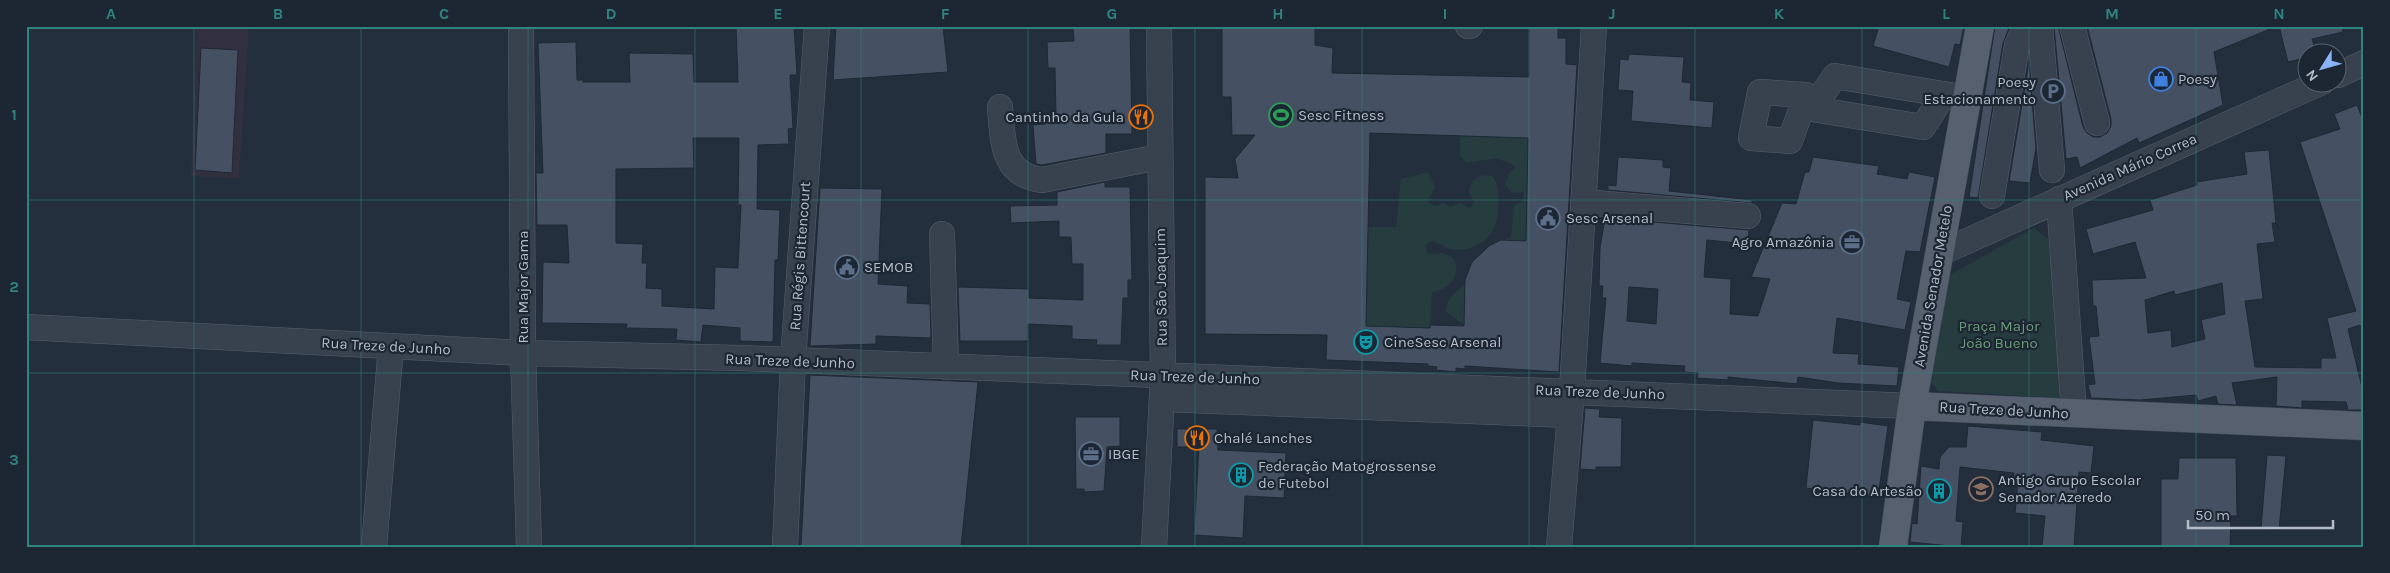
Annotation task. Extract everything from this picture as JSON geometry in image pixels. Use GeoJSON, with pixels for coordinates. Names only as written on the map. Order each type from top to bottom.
{"type":"FeatureCollection","features":[{"type":"Feature","properties":{"kind":"main road","name":"Avenida Senador Metelo"},"geometry":{"type":"LineString","coordinates":[[1893,547],[1912,406],[1938,254],[1955,96],[1980,26]]}},
{"type":"Feature","properties":{"kind":"main road","name":"Rua Treze de Junho"},"geometry":{"type":"LineString","coordinates":[[1912,406],[2364,426]]}},
{"type":"Feature","properties":{"kind":"street","name":"Rua Major Gama"},"geometry":{"type":"LineString","coordinates":[[521,26],[523,353],[528,547]]}},
{"type":"Feature","properties":{"kind":"street","name":"Rua Régis Bittencourt"},"geometry":{"type":"LineString","coordinates":[[786,547],[793,360],[817,26]]}},
{"type":"Feature","properties":{"kind":"street","name":"Rua São Joaquim"},"geometry":{"type":"LineString","coordinates":[[1154,547],[1162,388],[1159,26]]}},
{"type":"Feature","properties":{"kind":"street"},"geometry":{"type":"LineString","coordinates":[[1559,547],[1572,390],[1594,26]]}},
{"type":"Feature","properties":{"kind":"street"},"geometry":{"type":"LineString","coordinates":[[1992,196],[2017,45],[2026,26]]}},
{"type":"Feature","properties":{"kind":"street"},"geometry":{"type":"LineString","coordinates":[[2040,26],[2052,170]]}},
{"type":"Feature","properties":{"kind":"street"},"geometry":{"type":"LineString","coordinates":[[2072,26],[2097,123]]}},
{"type":"Feature","properties":{"kind":"street"},"geometry":{"type":"LineString","coordinates":[[2348,70],[2364,63]]}},
{"type":"Feature","properties":{"kind":"street"},"geometry":{"type":"LineString","coordinates":[[1835,76],[1955,96],[1923,127],[1807,108],[1835,76]]}},
{"type":"Feature","properties":{"kind":"street","name":"Avenida Mário Correa"},"geometry":{"type":"LineString","coordinates":[[1938,254],[2299,92]]}},
{"type":"Feature","properties":{"kind":"street"},"geometry":{"type":"LineString","coordinates":[[1000,106],[1004,150],[1018,172],[1030,178],[1042,180],[1159,157]]}},
{"type":"Feature","properties":{"kind":"street"},"geometry":{"type":"LineString","coordinates":[[2058,199],[2074,414]]}},
{"type":"Feature","properties":{"kind":"street"},"geometry":{"type":"LineString","coordinates":[[1583,202],[1748,216]]}},
{"type":"Feature","properties":{"kind":"street"},"geometry":{"type":"LineString","coordinates":[[942,234],[946,367]]}},
{"type":"Feature","properties":{"kind":"street","name":"Rua Treze de Junho"},"geometry":{"type":"LineString","coordinates":[[26,327],[523,353],[793,360],[946,367],[1162,388],[1569,415]]}},
{"type":"Feature","properties":{"kind":"street"},"geometry":{"type":"LineString","coordinates":[[374,547],[391,346]]}},
{"type":"Feature","properties":{"kind":"street","name":"Rua Treze de Junho"},"geometry":{"type":"LineString","coordinates":[[1162,388],[1572,390],[1912,406]]}},
{"type":"Feature","properties":{"kind":"shaded area"},"geometry":{"type":"Polygon","coordinates":[[[197,26],[249,26],[239,178],[191,176],[197,26]]]}},
{"type":"Feature","properties":{"kind":"green space"},"geometry":{"type":"Polygon","coordinates":[[[1460,136],[1528,138],[1526,241],[1504,240],[1511,237],[1514,205],[1522,202],[1524,192],[1513,193],[1505,185],[1508,175],[1516,166],[1496,158],[1466,163],[1460,156],[1460,136]]]}},
{"type":"Feature","properties":{"kind":"green space"},"geometry":{"type":"Polygon","coordinates":[[[1428,172],[1435,187],[1428,201],[1429,203],[1436,206],[1444,203],[1450,207],[1461,203],[1469,208],[1472,206],[1474,201],[1469,193],[1469,188],[1473,181],[1479,177],[1492,176],[1495,179],[1498,191],[1498,209],[1495,226],[1485,240],[1471,248],[1452,249],[1431,241],[1425,246],[1427,253],[1444,253],[1454,260],[1456,265],[1454,278],[1451,283],[1432,293],[1430,328],[1366,326],[1368,227],[1396,227],[1401,179],[1428,172]]]}},
{"type":"Feature","properties":{"kind":"green space","name":"Praça Major João Bueno"},"geometry":{"type":"Polygon","coordinates":[[[2034,228],[2048,239],[2051,259],[2063,388],[2058,398],[1938,391],[1930,381],[1948,276],[2034,228]]]}},
{"type":"Feature","properties":{"kind":"green space"},"geometry":{"type":"Polygon","coordinates":[[[1465,285],[1466,326],[1445,311],[1447,303],[1452,296],[1465,285]]]}},
{"type":"Feature","properties":{"kind":"building"},"geometry":{"type":"Polygon","coordinates":[[[736,26],[794,26],[797,75],[790,75],[793,128],[788,129],[789,144],[758,145],[757,209],[780,210],[778,260],[775,260],[773,342],[740,341],[740,328],[703,325],[701,342],[676,340],[677,329],[626,328],[627,324],[542,323],[543,262],[569,263],[567,225],[537,225],[536,173],[543,173],[538,43],[576,42],[577,80],[583,80],[583,82],[630,82],[629,53],[693,54],[694,82],[738,82],[736,26]],[[693,138],[694,168],[616,169],[616,243],[643,244],[642,263],[647,263],[646,288],[662,289],[662,306],[714,309],[715,267],[738,268],[741,205],[738,205],[739,138],[693,138]]]}},
{"type":"Feature","properties":{"kind":"building"},"geometry":{"type":"Polygon","coordinates":[[[836,26],[943,26],[948,72],[833,80],[836,26]]]}},
{"type":"Feature","properties":{"kind":"building"},"geometry":{"type":"Polygon","coordinates":[[[1073,26],[1130,26],[1132,134],[1106,134],[1106,153],[1042,165],[1036,164],[1033,125],[1045,124],[1045,116],[1056,115],[1055,68],[1048,68],[1047,42],[1074,41],[1073,26]]]}},
{"type":"Feature","properties":{"kind":"building"},"geometry":{"type":"Polygon","coordinates":[[[1222,26],[1315,26],[1315,45],[1333,48],[1332,73],[1529,77],[1529,26],[1558,26],[1558,38],[1566,38],[1566,64],[1577,65],[1559,372],[1465,366],[1465,369],[1456,368],[1456,372],[1436,370],[1437,367],[1428,366],[1428,364],[1326,360],[1327,335],[1205,334],[1205,177],[1238,178],[1235,159],[1255,135],[1232,135],[1231,97],[1222,97],[1222,26]],[[1370,133],[1366,326],[1430,328],[1430,325],[1464,326],[1465,280],[1472,262],[1489,246],[1501,240],[1526,241],[1528,138],[1370,133]]]}},
{"type":"Feature","properties":{"kind":"building"},"geometry":{"type":"Polygon","coordinates":[[[1879,26],[1964,26],[1960,45],[1955,44],[1949,67],[1873,46],[1879,26]]]}},
{"type":"Feature","properties":{"kind":"building"},"geometry":{"type":"Polygon","coordinates":[[[1995,26],[2010,26],[2003,43],[1978,198],[1969,197],[1995,26]]]}},
{"type":"Feature","properties":{"kind":"building","name":"Poesy"},"geometry":{"type":"Polygon","coordinates":[[[2054,26],[2058,26],[2083,127],[2093,137],[2100,137],[2107,133],[2111,126],[2111,119],[2087,26],[2275,27],[2214,52],[2223,105],[2139,143],[2137,138],[2080,168],[2077,157],[2066,159],[2054,26]]]}},
{"type":"Feature","properties":{"kind":"building"},"geometry":{"type":"Polygon","coordinates":[[[2279,26],[2342,26],[2343,32],[2312,39],[2313,42],[2298,42],[2298,60],[2288,62],[2279,26]]]}},
{"type":"Feature","properties":{"kind":"building"},"geometry":{"type":"Polygon","coordinates":[[[201,48],[238,50],[232,173],[195,170],[201,48]]]}},
{"type":"Feature","properties":{"kind":"building"},"geometry":{"type":"Polygon","coordinates":[[[1629,54],[1684,57],[1682,82],[1691,83],[1690,100],[1714,102],[1712,128],[1631,121],[1633,91],[1618,90],[1620,59],[1628,60],[1629,54]]]}},
{"type":"Feature","properties":{"kind":"building"},"geometry":{"type":"Polygon","coordinates":[[[2029,63],[2036,148],[2030,183],[2009,181],[2029,63]]]}},
{"type":"Feature","properties":{"kind":"building"},"geometry":{"type":"Polygon","coordinates":[[[2357,105],[2364,123],[2364,326],[2361,327],[2360,325],[2348,329],[2364,396],[2364,410],[2348,410],[2346,402],[2302,401],[2302,408],[2276,406],[2277,377],[2232,383],[2237,405],[2218,404],[2216,396],[2198,401],[2196,395],[2140,400],[2091,398],[2088,385],[2095,384],[2089,337],[2099,336],[2096,306],[2093,306],[2092,280],[2146,278],[2135,242],[2093,254],[2086,229],[2153,210],[2150,200],[2197,185],[2196,182],[2247,174],[2244,152],[2269,150],[2276,223],[2272,223],[2275,242],[2257,244],[2263,299],[2245,301],[2255,367],[2321,368],[2321,358],[2336,358],[2327,318],[2356,311],[2300,142],[2340,129],[2334,114],[2357,105]],[[2222,283],[2175,295],[2174,291],[2145,300],[2148,333],[2171,330],[2172,347],[2205,339],[2201,320],[2225,314],[2222,283]]]}},
{"type":"Feature","properties":{"kind":"building"},"geometry":{"type":"Polygon","coordinates":[[[1618,157],[1663,160],[1663,167],[1671,168],[1669,191],[1752,200],[1752,203],[1608,190],[1608,185],[1616,186],[1618,157]]]}},
{"type":"Feature","properties":{"kind":"building"},"geometry":{"type":"Polygon","coordinates":[[[1813,157],[1879,166],[1877,174],[1907,179],[1909,172],[1935,177],[1920,252],[1906,251],[1897,299],[1911,302],[1905,330],[1837,318],[1833,353],[1859,354],[1858,364],[1899,367],[1897,386],[1838,383],[1798,377],[1797,384],[1728,377],[1728,380],[1697,378],[1698,373],[1684,372],[1685,366],[1632,363],[1632,366],[1600,363],[1606,298],[1602,298],[1603,286],[1599,286],[1600,248],[1605,218],[1749,230],[1748,244],[1707,240],[1704,277],[1731,279],[1730,314],[1758,316],[1770,279],[1751,277],[1782,203],[1796,204],[1805,172],[1809,172],[1813,157]],[[1629,287],[1627,321],[1656,324],[1658,289],[1629,287]]]}},
{"type":"Feature","properties":{"kind":"building"},"geometry":{"type":"Polygon","coordinates":[[[1105,182],[1105,187],[1130,187],[1132,280],[1128,280],[1128,298],[1123,298],[1121,345],[1096,345],[1097,340],[1072,339],[1072,326],[1028,324],[1028,341],[960,341],[958,287],[1029,289],[1029,298],[1083,300],[1083,264],[1072,264],[1071,237],[1059,237],[1059,221],[1011,223],[1010,206],[1057,205],[1057,192],[1105,182]]]}},
{"type":"Feature","properties":{"kind":"building","name":"SEMOB"},"geometry":{"type":"Polygon","coordinates":[[[820,188],[882,189],[878,284],[908,286],[907,303],[930,304],[931,338],[876,336],[876,344],[810,346],[820,188]]]}},
{"type":"Feature","properties":{"kind":"building"},"geometry":{"type":"Polygon","coordinates":[[[810,375],[978,382],[961,547],[801,547],[810,375]]]}},
{"type":"Feature","properties":{"kind":"building"},"geometry":{"type":"Polygon","coordinates":[[[1585,408],[1600,409],[1599,417],[1622,418],[1621,467],[1596,467],[1596,470],[1580,469],[1585,408]]]}},
{"type":"Feature","properties":{"kind":"building","name":"IBGE"},"geometry":{"type":"Polygon","coordinates":[[[1075,417],[1120,417],[1120,446],[1107,447],[1104,491],[1084,492],[1084,489],[1076,489],[1075,417]]]}},
{"type":"Feature","properties":{"kind":"building"},"geometry":{"type":"Polygon","coordinates":[[[1813,420],[1860,425],[1860,422],[1888,426],[1878,497],[1806,488],[1813,420]]]}},
{"type":"Feature","properties":{"kind":"building"},"geometry":{"type":"Polygon","coordinates":[[[1968,426],[2042,432],[2041,440],[2094,446],[2091,473],[2079,472],[2074,547],[2042,547],[2045,516],[2015,513],[2018,480],[2013,480],[2014,473],[1960,467],[1956,521],[1963,522],[1961,547],[1910,542],[1912,523],[1917,524],[1921,466],[1939,469],[1940,457],[1949,447],[1966,447],[1968,426]]]}},
{"type":"Feature","properties":{"kind":"building","name":"Federação Matogrossense de Futebol"},"geometry":{"type":"Polygon","coordinates":[[[1177,429],[1217,429],[1218,450],[1286,453],[1284,498],[1245,496],[1243,538],[1194,535],[1199,447],[1177,447],[1177,429]]]}},
{"type":"Feature","properties":{"kind":"building"},"geometry":{"type":"Polygon","coordinates":[[[2267,455],[2286,456],[2279,530],[2261,528],[2267,455]]]}},
{"type":"Feature","properties":{"kind":"building"},"geometry":{"type":"Polygon","coordinates":[[[2179,458],[2236,458],[2237,516],[2231,516],[2230,547],[2161,547],[2161,479],[2178,479],[2179,458]]]}},
{"type":"Feature","properties":{"kind":"place","name":"Poesy"},"geometry":{"type":"Point","coordinates":[2161,79]}},
{"type":"Feature","properties":{"kind":"place","name":"Poesy Estacionamento"},"geometry":{"type":"Point","coordinates":[2053,91]}},
{"type":"Feature","properties":{"kind":"place","name":"Sesc Fitness"},"geometry":{"type":"Point","coordinates":[1281,115]}},
{"type":"Feature","properties":{"kind":"place","name":"Cantinho da Gula"},"geometry":{"type":"Point","coordinates":[1141,117]}},
{"type":"Feature","properties":{"kind":"place","name":"Sesc Arsenal"},"geometry":{"type":"Point","coordinates":[1548,218]}},
{"type":"Feature","properties":{"kind":"place","name":"Agro Amazônia"},"geometry":{"type":"Point","coordinates":[1852,242]}},
{"type":"Feature","properties":{"kind":"place","name":"SEMOB"},"geometry":{"type":"Point","coordinates":[847,267]}},
{"type":"Feature","properties":{"kind":"place","name":"CineSesc Arsenal"},"geometry":{"type":"Point","coordinates":[1366,342]}},
{"type":"Feature","properties":{"kind":"place","name":"Chalé Lanches"},"geometry":{"type":"Point","coordinates":[1197,438]}},
{"type":"Feature","properties":{"kind":"place","name":"IBGE"},"geometry":{"type":"Point","coordinates":[1091,454]}},
{"type":"Feature","properties":{"kind":"place","name":"Federação Matogrossense de Futebol"},"geometry":{"type":"Point","coordinates":[1241,475]}},
{"type":"Feature","properties":{"kind":"place","name":"Antigo Grupo Escolar Senador Azeredo"},"geometry":{"type":"Point","coordinates":[1981,489]}},
{"type":"Feature","properties":{"kind":"place","name":"Casa do Artesão"},"geometry":{"type":"Point","coordinates":[1939,491]}}]}
